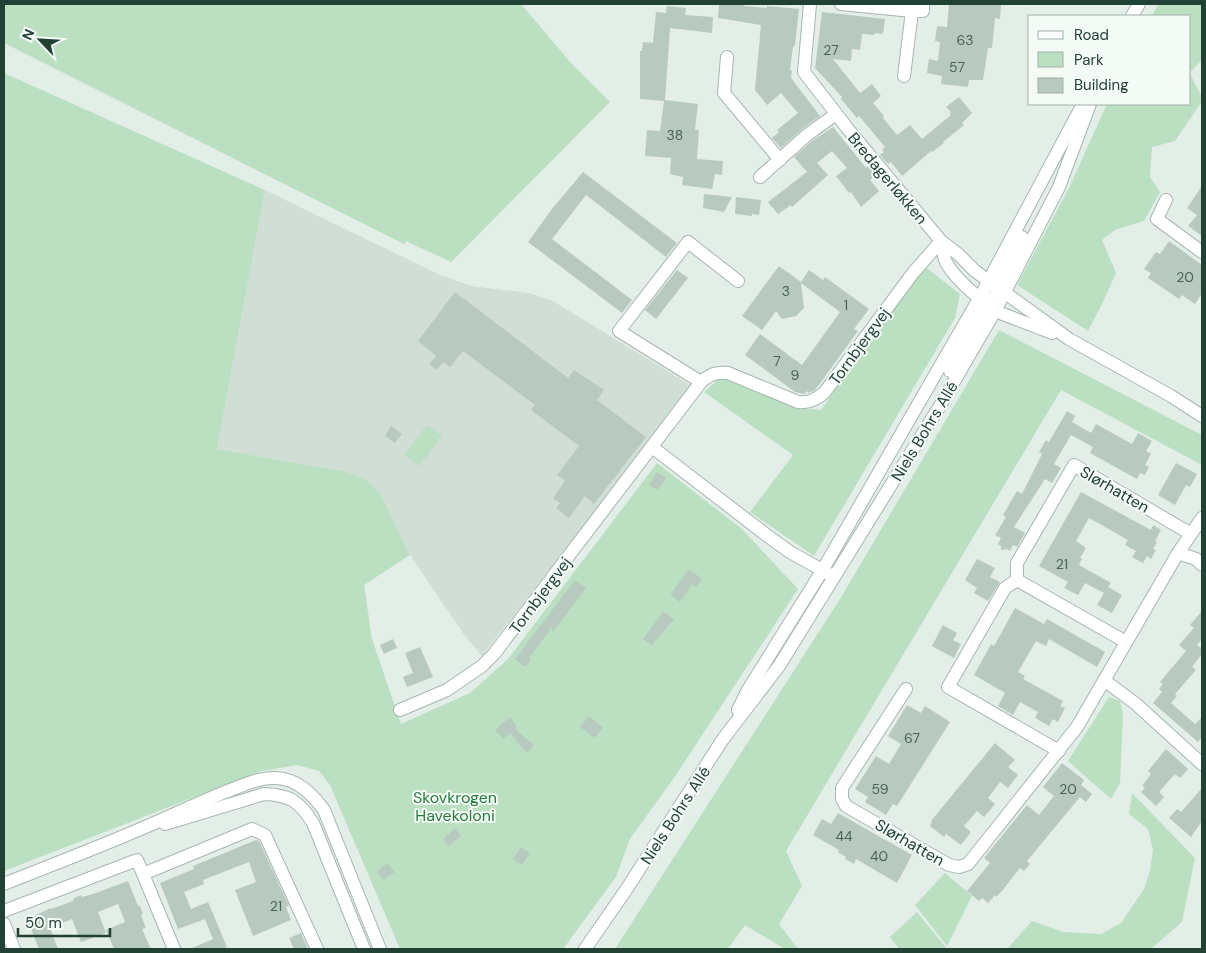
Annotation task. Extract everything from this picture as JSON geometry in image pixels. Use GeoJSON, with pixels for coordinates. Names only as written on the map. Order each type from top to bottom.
{"type":"FeatureCollection","features":[{"type":"Feature","properties":{"kind":"street","name":"Bredagerløkken"},"geometry":{"type":"LineString","coordinates":[[810,4],[804,72],[836,114],[941,241],[997,286],[1070,339]]}},
{"type":"Feature","properties":{"kind":"street"},"geometry":{"type":"LineString","coordinates":[[841,4],[912,11],[923,11],[923,4]]}},
{"type":"Feature","properties":{"kind":"street"},"geometry":{"type":"LineString","coordinates":[[1133,15],[1139,4]]}},
{"type":"Feature","properties":{"kind":"street"},"geometry":{"type":"LineString","coordinates":[[904,76],[912,11]]}},
{"type":"Feature","properties":{"kind":"street"},"geometry":{"type":"LineString","coordinates":[[727,57],[724,93],[780,160]]}},
{"type":"Feature","properties":{"kind":"street","name":"Niels Bohrs Allé"},"geometry":{"type":"LineString","coordinates":[[997,286],[1040,185],[1082,105]]}},
{"type":"Feature","properties":{"kind":"street","name":"Niels Bohrs Allé"},"geometry":{"type":"LineString","coordinates":[[585,949],[626,890],[724,739],[779,666],[938,409],[941,388],[997,286],[1059,187],[1090,105]]}},
{"type":"Feature","properties":{"kind":"street"},"geometry":{"type":"LineString","coordinates":[[760,177],[807,135],[836,114]]}},
{"type":"Feature","properties":{"kind":"street"},"geometry":{"type":"LineString","coordinates":[[1166,200],[1157,219],[1202,252]]}},
{"type":"Feature","properties":{"kind":"street","name":"Bredagerløkken"},"geometry":{"type":"LineString","coordinates":[[941,241],[946,263],[964,284],[987,304]]}},
{"type":"Feature","properties":{"kind":"street","name":"Tornbjergvej"},"geometry":{"type":"LineString","coordinates":[[400,710],[446,690],[482,666],[494,654],[701,382],[709,375],[718,372],[728,373],[798,402],[816,400],[824,393],[913,273],[941,241]]}},
{"type":"Feature","properties":{"kind":"street"},"geometry":{"type":"LineString","coordinates":[[701,382],[619,331],[688,242],[738,281]]}},
{"type":"Feature","properties":{"kind":"street"},"geometry":{"type":"LineString","coordinates":[[997,286],[987,304],[1070,339],[1171,396],[1202,416]]}},
{"type":"Feature","properties":{"kind":"street","name":"Niels Bohrs Allé"},"geometry":{"type":"LineString","coordinates":[[724,739],[748,690],[987,304]]}},
{"type":"Feature","properties":{"kind":"street"},"geometry":{"type":"LineString","coordinates":[[652,447],[769,537],[822,571],[835,576]]}},
{"type":"Feature","properties":{"kind":"street","name":"Slørhatten"},"geometry":{"type":"LineString","coordinates":[[1017,580],[1017,563],[1074,465],[1191,534]]}},
{"type":"Feature","properties":{"kind":"street","name":"Slørhatten"},"geometry":{"type":"LineString","coordinates":[[906,689],[842,788],[842,799],[846,806],[949,865],[959,868],[968,864],[1077,727],[1178,553],[1202,518]]}},
{"type":"Feature","properties":{"kind":"street"},"geometry":{"type":"LineString","coordinates":[[1178,553],[1196,559],[1202,565]]}},
{"type":"Feature","properties":{"kind":"street"},"geometry":{"type":"LineString","coordinates":[[1059,751],[948,688],[1006,588],[1017,580],[1126,642]]}},
{"type":"Feature","properties":{"kind":"street"},"geometry":{"type":"LineString","coordinates":[[1104,680],[1136,704],[1202,764]]}},
{"type":"Feature","properties":{"kind":"street"},"geometry":{"type":"LineString","coordinates":[[4,884],[257,780],[276,778],[289,780],[300,785],[313,795],[324,810],[380,949]]}},
{"type":"Feature","properties":{"kind":"street"},"geometry":{"type":"LineString","coordinates":[[131,833],[198,815],[264,794],[280,794],[292,799],[304,808],[312,823],[364,949]]}},
{"type":"Feature","properties":{"kind":"street"},"geometry":{"type":"LineString","coordinates":[[143,874],[252,829],[265,835],[317,949]]}},
{"type":"Feature","properties":{"kind":"street"},"geometry":{"type":"LineString","coordinates":[[4,911],[138,860],[174,949]]}},
{"type":"Feature","properties":{"kind":"street","name":"Niels Bohrs Allé"},"geometry":{"type":"LineString","coordinates":[[595,949],[626,890]]}},
{"type":"Feature","properties":{"kind":"street"},"geometry":{"type":"LineString","coordinates":[[4,924],[14,949]]}},
{"type":"Feature","properties":{"kind":"shaded area"},"geometry":{"type":"Polygon","coordinates":[[[265,190],[440,275],[472,286],[529,293],[553,301],[692,386],[482,656],[465,636],[410,555],[381,494],[343,471],[217,449],[265,190]]]}},
{"type":"Feature","properties":{"kind":"green space"},"geometry":{"type":"Polygon","coordinates":[[[4,4],[521,4],[572,64],[610,102],[451,262],[406,241],[404,244],[4,43],[4,4]]]}},
{"type":"Feature","properties":{"kind":"green space"},"geometry":{"type":"Polygon","coordinates":[[[1158,4],[1202,4],[1202,60],[1191,71],[1191,15],[1152,15],[1158,4]]]}},
{"type":"Feature","properties":{"kind":"green space","name":"Skovkrogen Havekoloni"},"geometry":{"type":"Polygon","coordinates":[[[4,73],[265,190],[217,449],[343,471],[365,479],[381,494],[410,555],[364,585],[372,639],[401,724],[470,693],[508,659],[657,463],[742,529],[798,589],[676,775],[630,839],[616,877],[563,949],[400,949],[330,785],[319,771],[297,765],[262,771],[4,871],[4,73]]]}},
{"type":"Feature","properties":{"kind":"green space"},"geometry":{"type":"Polygon","coordinates":[[[1191,76],[1202,97],[1202,101],[1175,141],[1152,147],[1150,177],[1160,192],[1144,221],[1115,230],[1102,240],[1116,273],[1088,331],[1017,285],[1069,188],[1107,105],[1191,105],[1191,76]]]}},
{"type":"Feature","properties":{"kind":"green space"},"geometry":{"type":"Polygon","coordinates":[[[924,266],[960,294],[955,318],[814,556],[750,512],[793,455],[704,392],[721,377],[802,408],[821,410],[924,266]]]}},
{"type":"Feature","properties":{"kind":"green space"},"geometry":{"type":"Polygon","coordinates":[[[999,330],[1202,435],[1202,465],[1061,390],[786,851],[802,886],[779,924],[798,949],[785,949],[745,925],[728,949],[615,949],[840,599],[999,330]]]}},
{"type":"Feature","properties":{"kind":"green space"},"geometry":{"type":"Polygon","coordinates":[[[427,425],[442,436],[419,466],[404,455],[427,425]]]}},
{"type":"Feature","properties":{"kind":"green space"},"geometry":{"type":"Polygon","coordinates":[[[1109,697],[1120,701],[1123,715],[1120,783],[1111,799],[1068,761],[1109,697]]]}},
{"type":"Feature","properties":{"kind":"green space"},"geometry":{"type":"Polygon","coordinates":[[[1132,793],[1195,858],[1182,922],[1151,949],[1007,949],[1032,921],[1064,932],[1101,934],[1121,923],[1144,889],[1150,871],[1153,850],[1148,829],[1129,814],[1132,793]]]}},
{"type":"Feature","properties":{"kind":"green space"},"geometry":{"type":"Polygon","coordinates":[[[945,873],[972,896],[947,946],[915,905],[945,873]]]}},
{"type":"Feature","properties":{"kind":"green space"},"geometry":{"type":"Polygon","coordinates":[[[917,912],[947,949],[899,949],[890,937],[917,912]]]}},
{"type":"Feature","properties":{"kind":"building"},"geometry":{"type":"Polygon","coordinates":[[[719,4],[744,4],[744,6],[799,9],[790,70],[792,71],[791,78],[820,116],[781,148],[772,138],[779,132],[777,130],[798,113],[781,93],[767,105],[755,90],[761,25],[718,18],[719,4]]]}},
{"type":"Feature","properties":{"kind":"building"},"geometry":{"type":"Polygon","coordinates":[[[949,4],[1001,5],[1000,19],[995,18],[992,48],[988,48],[983,80],[969,80],[968,87],[941,84],[942,76],[927,73],[929,59],[938,61],[940,42],[935,41],[937,26],[947,27],[949,4]]]}},
{"type":"Feature","properties":{"kind":"building"},"geometry":{"type":"Polygon","coordinates":[[[667,6],[686,8],[685,15],[713,17],[712,33],[670,28],[665,100],[698,104],[695,130],[699,130],[697,159],[723,161],[722,175],[715,174],[712,189],[682,185],[683,177],[670,174],[671,158],[645,156],[647,130],[660,131],[664,101],[640,99],[640,51],[642,51],[643,42],[653,43],[656,12],[666,13],[667,6]]]}},
{"type":"Feature","properties":{"kind":"building"},"geometry":{"type":"Polygon","coordinates":[[[822,12],[885,19],[883,34],[862,34],[860,50],[852,49],[851,61],[833,59],[860,93],[872,84],[881,96],[873,103],[897,135],[910,125],[922,139],[951,115],[949,114],[951,112],[946,107],[959,97],[972,113],[962,123],[964,125],[944,143],[931,151],[902,176],[891,162],[888,164],[880,155],[884,152],[882,150],[885,147],[859,116],[857,118],[841,99],[842,97],[815,68],[822,12]]]}},
{"type":"Feature","properties":{"kind":"building"},"geometry":{"type":"Polygon","coordinates":[[[833,127],[866,168],[868,166],[876,175],[870,180],[879,191],[861,207],[851,192],[849,193],[836,176],[847,168],[832,151],[817,163],[828,175],[792,207],[791,205],[778,214],[768,202],[807,172],[794,157],[812,141],[833,127]]]}},
{"type":"Feature","properties":{"kind":"building"},"geometry":{"type":"Polygon","coordinates":[[[583,172],[677,243],[666,257],[586,195],[552,239],[632,300],[622,313],[528,242],[552,209],[583,172]]]}},
{"type":"Feature","properties":{"kind":"building"},"geometry":{"type":"Polygon","coordinates":[[[1202,186],[1202,236],[1188,226],[1197,215],[1187,208],[1202,186]]]}},
{"type":"Feature","properties":{"kind":"building"},"geometry":{"type":"Polygon","coordinates":[[[704,194],[732,197],[724,212],[703,208],[704,194]]]}},
{"type":"Feature","properties":{"kind":"building"},"geometry":{"type":"Polygon","coordinates":[[[736,197],[761,200],[759,215],[735,214],[736,197]]]}},
{"type":"Feature","properties":{"kind":"building"},"geometry":{"type":"Polygon","coordinates":[[[1169,241],[1202,265],[1202,293],[1195,304],[1182,295],[1179,299],[1148,278],[1151,273],[1144,269],[1156,252],[1160,254],[1169,241]]]}},
{"type":"Feature","properties":{"kind":"building"},"geometry":{"type":"Polygon","coordinates":[[[779,266],[801,282],[809,270],[823,280],[825,277],[869,309],[854,329],[858,331],[815,390],[809,393],[807,391],[804,394],[795,392],[745,355],[760,334],[802,365],[840,312],[801,283],[804,308],[796,316],[782,319],[776,311],[762,330],[742,316],[779,266]]]}},
{"type":"Feature","properties":{"kind":"building"},"geometry":{"type":"Polygon","coordinates":[[[677,270],[688,278],[656,319],[645,310],[677,270]]]}},
{"type":"Feature","properties":{"kind":"building"},"geometry":{"type":"Polygon","coordinates":[[[455,292],[568,378],[574,370],[604,390],[597,400],[646,437],[594,504],[585,496],[569,518],[556,508],[560,503],[553,498],[565,481],[557,475],[579,446],[531,410],[535,405],[463,351],[450,367],[443,362],[437,370],[429,364],[436,356],[418,341],[455,292]]]}},
{"type":"Feature","properties":{"kind":"building"},"geometry":{"type":"Polygon","coordinates":[[[1067,411],[1075,416],[1072,422],[1091,433],[1096,424],[1132,444],[1138,433],[1152,441],[1146,451],[1151,454],[1145,465],[1149,467],[1145,475],[1140,473],[1137,479],[1090,453],[1093,447],[1071,435],[1054,464],[1061,468],[1052,483],[1045,479],[1014,527],[1025,533],[1017,547],[1013,545],[1010,551],[1007,549],[1001,550],[1001,546],[998,544],[1001,538],[995,535],[1006,517],[1003,515],[1017,491],[1022,494],[1042,454],[1039,452],[1046,440],[1049,442],[1067,411]]]}},
{"type":"Feature","properties":{"kind":"building"},"geometry":{"type":"Polygon","coordinates":[[[391,426],[402,434],[395,443],[385,436],[391,426]]]}},
{"type":"Feature","properties":{"kind":"building"},"geometry":{"type":"Polygon","coordinates":[[[1176,463],[1197,474],[1190,487],[1186,485],[1175,505],[1158,495],[1176,463]]]}},
{"type":"Feature","properties":{"kind":"building"},"geometry":{"type":"Polygon","coordinates":[[[657,472],[666,478],[658,490],[649,485],[657,472]]]}},
{"type":"Feature","properties":{"kind":"building"},"geometry":{"type":"Polygon","coordinates":[[[1081,492],[1151,530],[1153,525],[1161,530],[1153,549],[1156,550],[1151,559],[1147,556],[1143,563],[1132,557],[1136,551],[1125,545],[1128,540],[1089,518],[1076,541],[1086,548],[1080,558],[1082,559],[1079,565],[1111,583],[1108,587],[1122,595],[1112,613],[1097,605],[1104,593],[1085,583],[1078,595],[1064,588],[1068,582],[1039,566],[1081,492]]]}},
{"type":"Feature","properties":{"kind":"building"},"geometry":{"type":"Polygon","coordinates":[[[977,559],[995,568],[990,577],[1000,582],[988,601],[974,593],[977,588],[965,580],[977,559]]]}},
{"type":"Feature","properties":{"kind":"building"},"geometry":{"type":"Polygon","coordinates":[[[689,569],[702,579],[696,587],[692,584],[680,602],[670,595],[689,569]]]}},
{"type":"Feature","properties":{"kind":"building"},"geometry":{"type":"Polygon","coordinates":[[[575,580],[586,588],[552,633],[552,627],[529,658],[531,660],[525,667],[515,659],[575,580]]]}},
{"type":"Feature","properties":{"kind":"building"},"geometry":{"type":"Polygon","coordinates":[[[1015,608],[1044,624],[1047,619],[1105,652],[1097,667],[1049,639],[1046,646],[1036,641],[1018,672],[1025,676],[1023,679],[1063,701],[1060,706],[1065,708],[1058,722],[1053,719],[1049,726],[1035,718],[1038,712],[1020,702],[1013,715],[998,706],[1005,693],[974,675],[991,644],[994,646],[1015,608]]]}},
{"type":"Feature","properties":{"kind":"building"},"geometry":{"type":"Polygon","coordinates":[[[1202,611],[1202,639],[1197,645],[1202,649],[1202,654],[1192,667],[1196,670],[1175,694],[1177,696],[1171,703],[1195,724],[1202,717],[1202,737],[1198,742],[1153,703],[1162,692],[1159,689],[1163,684],[1160,682],[1186,651],[1179,645],[1194,628],[1190,625],[1202,611]]]}},
{"type":"Feature","properties":{"kind":"building"},"geometry":{"type":"Polygon","coordinates":[[[663,612],[674,619],[652,645],[643,639],[663,612]]]}},
{"type":"Feature","properties":{"kind":"building"},"geometry":{"type":"Polygon","coordinates":[[[943,625],[957,633],[953,640],[961,644],[954,658],[932,646],[943,625]]]}},
{"type":"Feature","properties":{"kind":"building"},"geometry":{"type":"Polygon","coordinates":[[[393,639],[397,648],[384,654],[380,645],[393,639]]]}},
{"type":"Feature","properties":{"kind":"building"},"geometry":{"type":"Polygon","coordinates":[[[420,647],[433,677],[407,687],[403,677],[413,673],[405,653],[420,647]]]}},
{"type":"Feature","properties":{"kind":"building"},"geometry":{"type":"Polygon","coordinates":[[[907,705],[921,713],[925,706],[950,722],[897,806],[893,804],[886,815],[865,802],[868,797],[855,789],[876,756],[889,764],[901,744],[888,736],[907,705]]]}},
{"type":"Feature","properties":{"kind":"building"},"geometry":{"type":"Polygon","coordinates":[[[589,716],[603,728],[595,738],[580,727],[589,716]]]}},
{"type":"Feature","properties":{"kind":"building"},"geometry":{"type":"Polygon","coordinates":[[[510,717],[517,727],[515,729],[534,745],[527,753],[510,733],[503,739],[495,730],[510,717]]]}},
{"type":"Feature","properties":{"kind":"building"},"geometry":{"type":"Polygon","coordinates":[[[995,743],[1015,760],[1008,767],[1018,775],[1008,788],[1000,782],[988,798],[995,804],[984,817],[977,811],[964,826],[971,832],[961,845],[946,834],[944,837],[930,826],[931,821],[995,743]]]}},
{"type":"Feature","properties":{"kind":"building"},"geometry":{"type":"Polygon","coordinates":[[[1166,749],[1188,769],[1180,778],[1175,774],[1159,792],[1164,797],[1156,806],[1141,792],[1145,788],[1142,786],[1151,774],[1148,771],[1166,749]]]}},
{"type":"Feature","properties":{"kind":"building"},"geometry":{"type":"Polygon","coordinates":[[[1062,763],[1084,780],[1081,785],[1092,794],[1086,802],[1080,797],[1027,861],[1030,864],[1024,871],[1020,868],[1002,891],[996,897],[995,895],[988,903],[982,898],[979,901],[967,891],[990,863],[984,858],[1027,805],[1039,815],[1054,796],[1043,787],[1062,763]]]}},
{"type":"Feature","properties":{"kind":"building"},"geometry":{"type":"Polygon","coordinates":[[[1202,788],[1202,821],[1191,837],[1169,818],[1177,809],[1181,812],[1202,788]]]}},
{"type":"Feature","properties":{"kind":"building"},"geometry":{"type":"Polygon","coordinates":[[[838,813],[912,855],[897,883],[856,859],[854,864],[845,859],[846,857],[838,852],[839,850],[813,835],[822,819],[831,824],[838,813]]]}},
{"type":"Feature","properties":{"kind":"building"},"geometry":{"type":"Polygon","coordinates":[[[455,828],[461,836],[449,846],[443,839],[455,828]]]}},
{"type":"Feature","properties":{"kind":"building"},"geometry":{"type":"Polygon","coordinates":[[[256,840],[259,841],[289,906],[286,907],[291,920],[253,936],[235,890],[256,882],[249,862],[203,880],[204,884],[184,892],[191,909],[208,902],[227,947],[221,949],[190,949],[213,939],[205,919],[178,929],[160,883],[194,869],[193,866],[256,840]]]}},
{"type":"Feature","properties":{"kind":"building"},"geometry":{"type":"Polygon","coordinates":[[[521,847],[530,853],[522,865],[513,859],[521,847]]]}},
{"type":"Feature","properties":{"kind":"building"},"geometry":{"type":"Polygon","coordinates":[[[388,863],[395,872],[383,880],[377,871],[388,863]]]}},
{"type":"Feature","properties":{"kind":"building"},"geometry":{"type":"Polygon","coordinates":[[[128,881],[143,914],[141,915],[146,928],[142,929],[151,949],[114,949],[106,930],[125,922],[118,904],[98,912],[106,933],[81,942],[72,919],[50,928],[58,949],[39,949],[27,919],[73,901],[73,899],[81,895],[82,897],[93,894],[128,881]]]}},
{"type":"Feature","properties":{"kind":"building"},"geometry":{"type":"Polygon","coordinates":[[[301,933],[308,949],[294,949],[289,938],[301,933]]]}}]}
